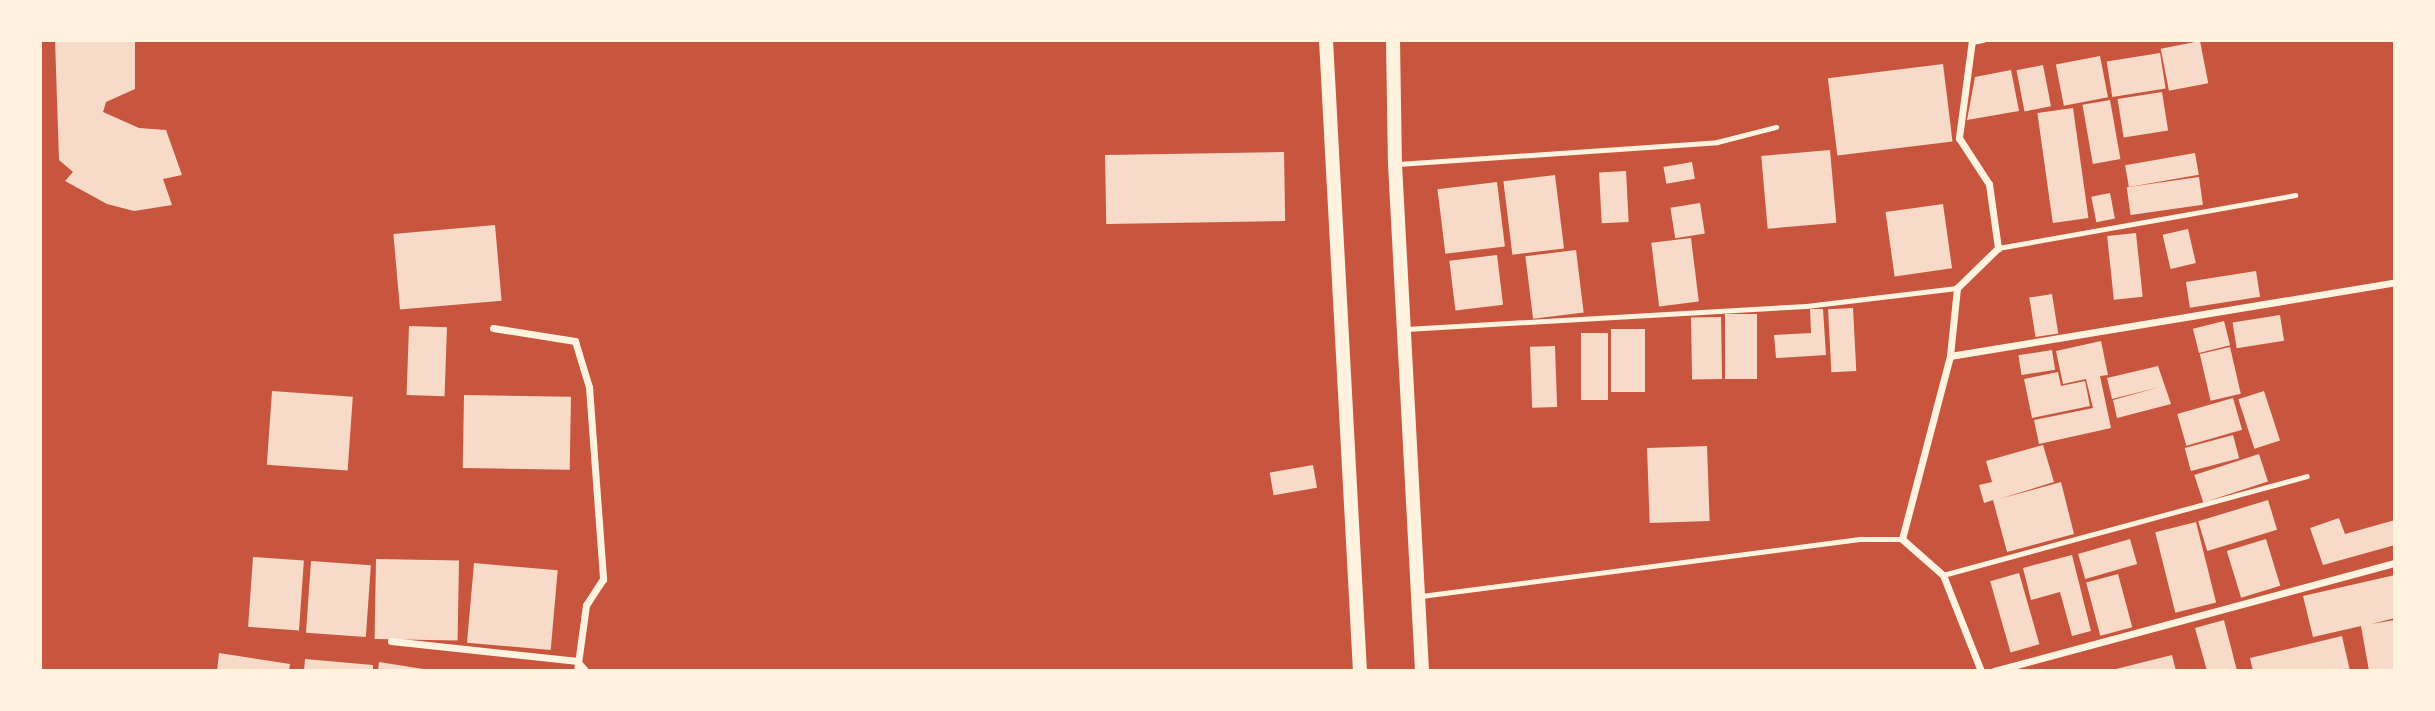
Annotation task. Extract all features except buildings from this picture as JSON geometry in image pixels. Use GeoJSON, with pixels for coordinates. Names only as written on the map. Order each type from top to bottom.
{"type":"FeatureCollection","features":[{"type":"Feature","properties":{"kind":"main road"},"geometry":{"type":"LineString","coordinates":[[1326,40],[1360,671]]}},
{"type":"Feature","properties":{"kind":"main road"},"geometry":{"type":"LineString","coordinates":[[1393,40],[1395,164],[1422,671]]}},
{"type":"Feature","properties":{"kind":"street"},"geometry":{"type":"LineString","coordinates":[[1972,41],[1959,138],[1989,184],[1998,248],[1957,288],[1950,356],[1902,539],[1943,575],[1981,671]]}},
{"type":"Feature","properties":{"kind":"street"},"geometry":{"type":"LineString","coordinates":[[1950,356],[2395,282]]}},
{"type":"Feature","properties":{"kind":"street"},"geometry":{"type":"LineString","coordinates":[[493,328],[575,341],[589,387],[603,579],[586,605],[577,671]]}},
{"type":"Feature","properties":{"kind":"street"},"geometry":{"type":"LineString","coordinates":[[1994,671],[2395,563]]}},
{"type":"Feature","properties":{"kind":"street"},"geometry":{"type":"LineString","coordinates":[[391,641],[578,660]]}},
{"type":"Feature","properties":{"kind":"lane"},"geometry":{"type":"LineString","coordinates":[[1972,41],[1983,40]]}},
{"type":"Feature","properties":{"kind":"lane"},"geometry":{"type":"LineString","coordinates":[[1395,164],[1717,142],[1776,127]]}},
{"type":"Feature","properties":{"kind":"lane"},"geometry":{"type":"LineString","coordinates":[[1998,248],[2295,195]]}},
{"type":"Feature","properties":{"kind":"lane"},"geometry":{"type":"LineString","coordinates":[[1403,329],[1806,306],[1957,288]]}},
{"type":"Feature","properties":{"kind":"lane"},"geometry":{"type":"LineString","coordinates":[[1943,575],[2307,476]]}},
{"type":"Feature","properties":{"kind":"lane"},"geometry":{"type":"LineString","coordinates":[[1418,596],[1861,539],[1902,539]]}},
{"type":"Feature","properties":{"kind":"lane"},"geometry":{"type":"LineString","coordinates":[[578,660],[587,671]]}}]}
